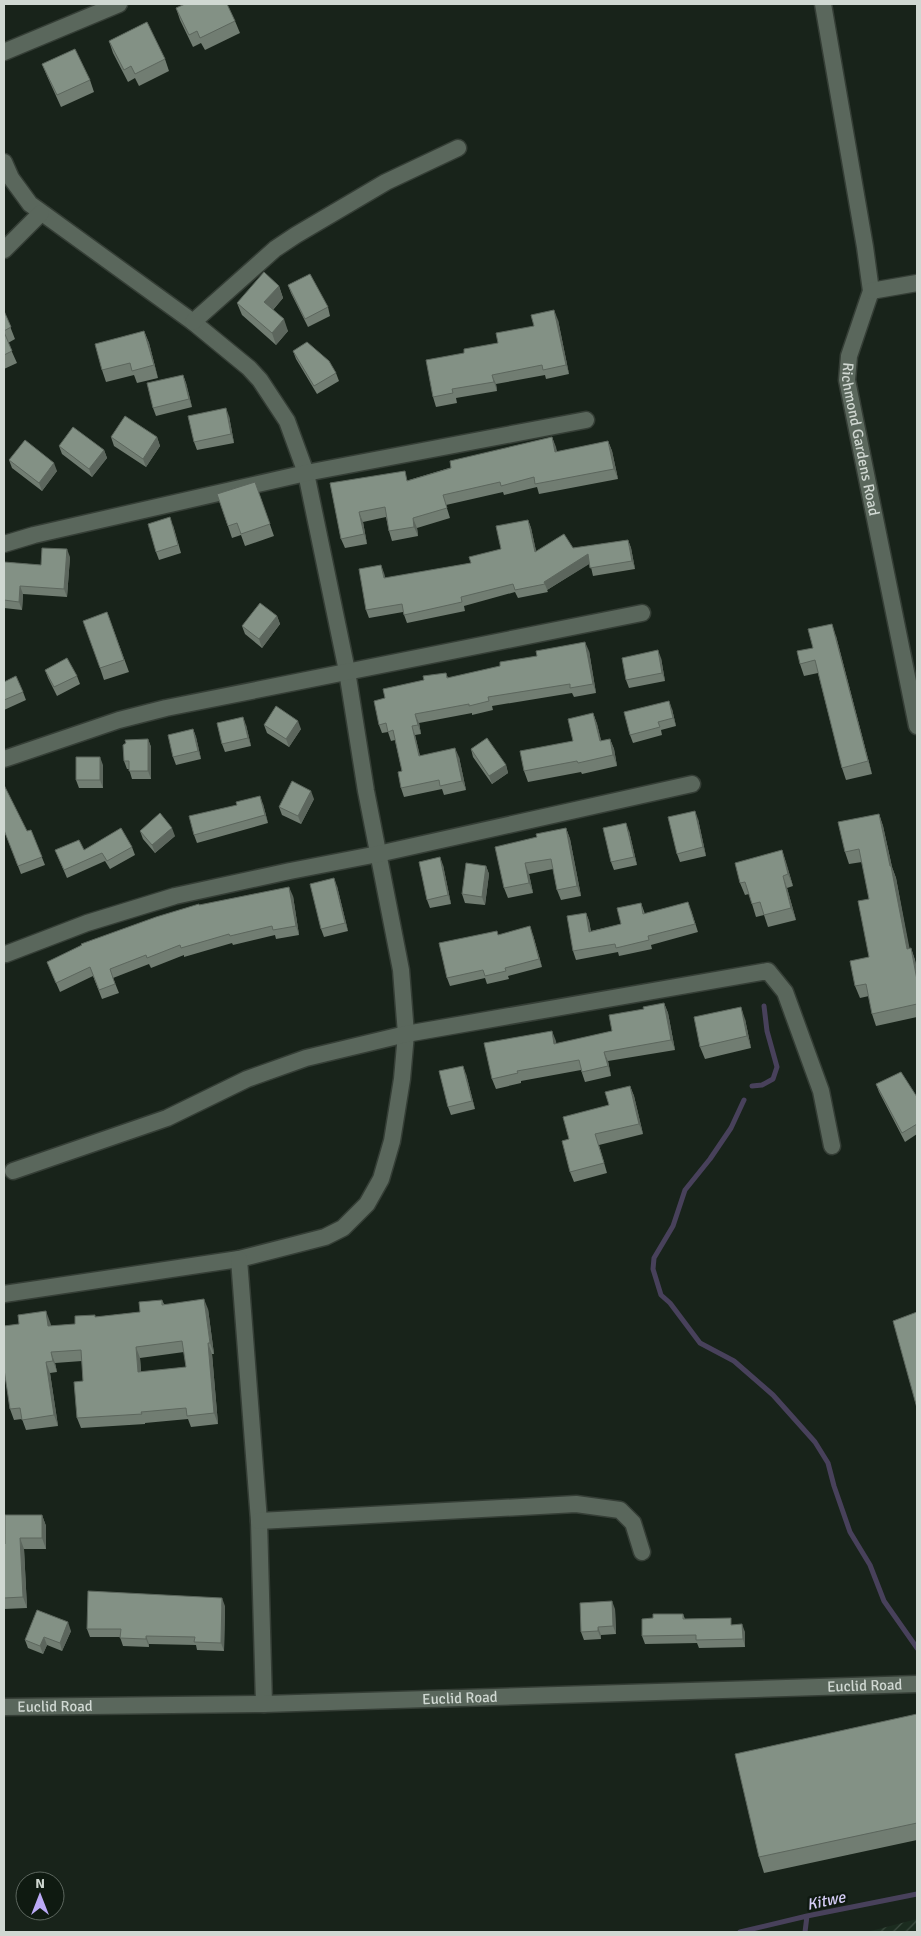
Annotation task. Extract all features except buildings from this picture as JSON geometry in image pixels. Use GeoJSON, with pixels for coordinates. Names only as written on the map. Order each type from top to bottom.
{"type":"FeatureCollection","features":[{"type":"Feature","properties":{"kind":"street"},"geometry":{"type":"LineString","coordinates":[[4,52],[118,4]]}},
{"type":"Feature","properties":{"kind":"street","name":"Richmond Gardens Road"},"geometry":{"type":"LineString","coordinates":[[823,4],[871,291],[849,356],[847,380],[917,726]]}},
{"type":"Feature","properties":{"kind":"street"},"geometry":{"type":"LineString","coordinates":[[193,322],[275,249],[296,235],[386,182],[458,148]]}},
{"type":"Feature","properties":{"kind":"street"},"geometry":{"type":"LineString","coordinates":[[4,162],[21,194],[41,213],[193,322],[260,380],[287,421],[306,473],[347,671],[366,791],[401,970],[406,1034],[402,1079],[392,1141],[381,1179],[367,1204],[343,1228],[324,1237],[291,1247],[239,1259],[4,1294]]}},
{"type":"Feature","properties":{"kind":"street"},"geometry":{"type":"LineString","coordinates":[[4,250],[41,213]]}},
{"type":"Feature","properties":{"kind":"street"},"geometry":{"type":"LineString","coordinates":[[871,291],[917,283]]}},
{"type":"Feature","properties":{"kind":"street"},"geometry":{"type":"LineString","coordinates":[[4,544],[34,535],[306,473],[586,420]]}},
{"type":"Feature","properties":{"kind":"street"},"geometry":{"type":"LineString","coordinates":[[4,759],[118,720],[347,671],[642,613]]}},
{"type":"Feature","properties":{"kind":"street"},"geometry":{"type":"LineString","coordinates":[[6,954],[87,923],[174,896],[378,854],[692,784]]}},
{"type":"Feature","properties":{"kind":"street"},"geometry":{"type":"LineString","coordinates":[[13,1171],[167,1118],[247,1079],[306,1058],[406,1034],[768,971],[785,992],[821,1091],[832,1146]]}},
{"type":"Feature","properties":{"kind":"street"},"geometry":{"type":"LineString","coordinates":[[239,1259],[259,1521],[264,1704]]}},
{"type":"Feature","properties":{"kind":"street"},"geometry":{"type":"LineString","coordinates":[[259,1521],[576,1504],[620,1510],[627,1515],[633,1523],[642,1552]]}},
{"type":"Feature","properties":{"kind":"street","name":"Euclid Road"},"geometry":{"type":"LineString","coordinates":[[4,1707],[264,1704],[917,1684]]}},
{"type":"Feature","properties":{"kind":"shaded area"},"geometry":{"type":"Polygon","coordinates":[[[917,1919],[917,1932],[867,1932],[917,1919]]]}},
{"type":"Feature","properties":{"kind":"waterway"},"geometry":{"type":"LineString","coordinates":[[752,1086],[762,1085],[773,1079],[777,1067],[767,1031],[764,1006]]}},
{"type":"Feature","properties":{"kind":"waterway"},"geometry":{"type":"LineString","coordinates":[[744,1100],[731,1128],[710,1159],[685,1190],[673,1226],[654,1258],[653,1269],[661,1295],[670,1303],[700,1343],[734,1361],[773,1395],[815,1442],[828,1463],[850,1532],[870,1565],[884,1601],[917,1648]]}},
{"type":"Feature","properties":{"kind":"waterway","name":"Kitwe"},"geometry":{"type":"LineString","coordinates":[[740,1932],[807,1916],[917,1894]]}},
{"type":"Feature","properties":{"kind":"waterway"},"geometry":{"type":"LineString","coordinates":[[805,1932],[807,1916]]}}]}
